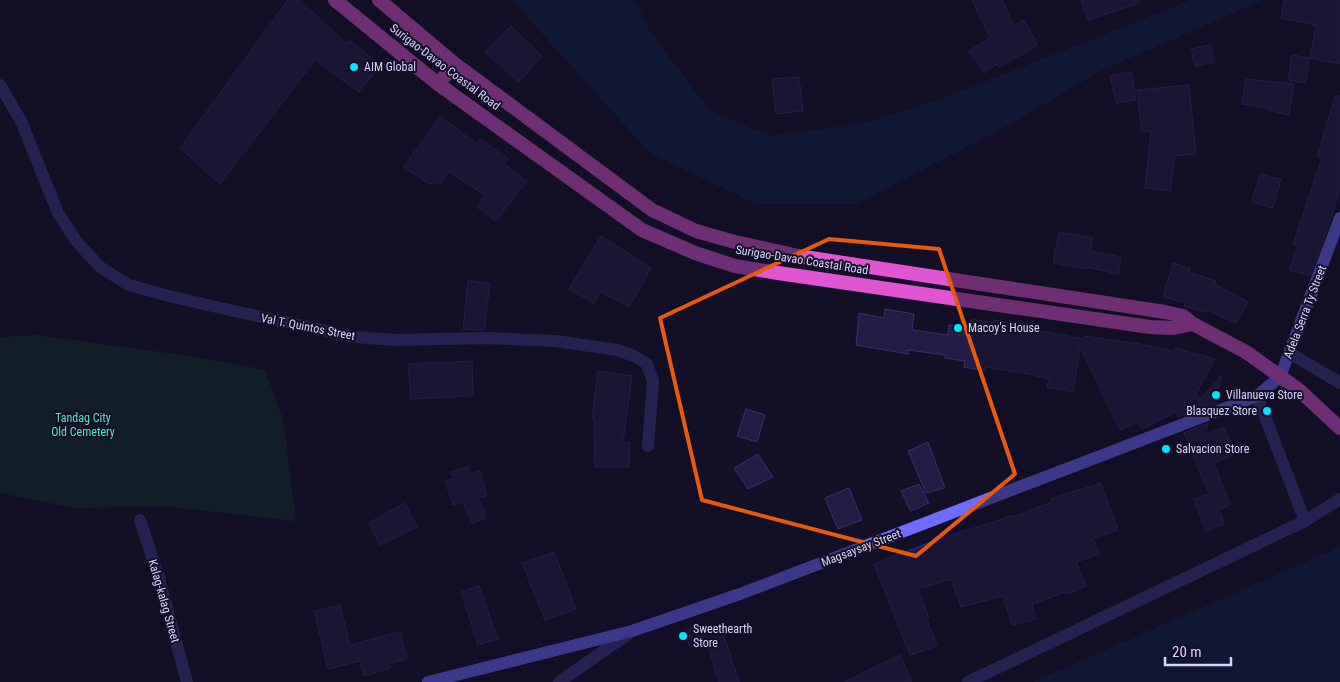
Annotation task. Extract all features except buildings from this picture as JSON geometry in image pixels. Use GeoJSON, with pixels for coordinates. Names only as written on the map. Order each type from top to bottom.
{"type":"FeatureCollection","features":[{"type":"Feature","properties":{"kind":"highway","name":"Surigao-Davao Coastal Road"},"geometry":{"type":"LineString","coordinates":[[335,0],[438,84],[642,230],[695,253],[735,266],[763,271],[1156,328],[1173,328],[1193,324]]}},
{"type":"Feature","properties":{"kind":"highway","name":"Surigao-Davao Coastal Road"},"geometry":{"type":"LineString","coordinates":[[379,0],[455,64],[652,210],[696,231],[798,256],[1183,316],[1193,324],[1246,352],[1299,390],[1340,428]]}},
{"type":"Feature","properties":{"kind":"highway"},"geometry":{"type":"LineString","coordinates":[[438,84],[455,64]]}},
{"type":"Feature","properties":{"kind":"highway"},"geometry":{"type":"LineString","coordinates":[[763,271],[768,249]]}},
{"type":"Feature","properties":{"kind":"main road","name":"Adela Serra Ty Street"},"geometry":{"type":"LineString","coordinates":[[1280,378],[1340,218]]}},
{"type":"Feature","properties":{"kind":"main road","name":"Magsaysay Street"},"geometry":{"type":"LineString","coordinates":[[428,682],[632,630],[740,594],[1257,396],[1280,378]]}},
{"type":"Feature","properties":{"kind":"street","name":"Val T. Quintos Street"},"geometry":{"type":"LineString","coordinates":[[0,85],[20,120],[58,213],[77,242],[100,267],[129,285],[216,307],[355,337],[394,340],[488,338],[556,341],[617,350],[634,356],[647,364],[652,381],[648,446]]}},
{"type":"Feature","properties":{"kind":"street"},"geometry":{"type":"LineString","coordinates":[[1290,353],[1340,383]]}},
{"type":"Feature","properties":{"kind":"street"},"geometry":{"type":"LineString","coordinates":[[1257,396],[1305,521]]}},
{"type":"Feature","properties":{"kind":"street"},"geometry":{"type":"LineString","coordinates":[[968,682],[1305,521],[1340,499]]}},
{"type":"Feature","properties":{"kind":"street","name":"Kalag-kalag Street"},"geometry":{"type":"LineString","coordinates":[[140,520],[159,578],[187,682]]}},
{"type":"Feature","properties":{"kind":"street"},"geometry":{"type":"LineString","coordinates":[[559,682],[632,630]]}},
{"type":"Feature","properties":{"kind":"highlighted area"},"geometry":{"type":"Polygon","coordinates":[[[829,239],[939,249],[1015,474],[916,556],[702,500],[660,318],[829,239]]]}},
{"type":"Feature","properties":{"kind":"green space","name":"Tandag City Old Cemetery"},"geometry":{"type":"Polygon","coordinates":[[[36,335],[189,356],[265,370],[283,419],[296,521],[162,506],[74,508],[0,493],[0,337],[36,335]]]}},
{"type":"Feature","properties":{"kind":"water"},"geometry":{"type":"Polygon","coordinates":[[[512,0],[635,0],[649,30],[710,111],[770,136],[866,123],[949,96],[1191,0],[1263,0],[1100,71],[998,131],[856,204],[756,204],[650,153],[512,0]]]}},
{"type":"Feature","properties":{"kind":"water"},"geometry":{"type":"Polygon","coordinates":[[[1340,544],[1340,682],[1033,682],[1333,550],[1340,544]]]}},
{"type":"Feature","properties":{"kind":"place","name":"AIM Global"},"geometry":{"type":"Point","coordinates":[354,67]}},
{"type":"Feature","properties":{"kind":"place","name":"Macoy's House"},"geometry":{"type":"Point","coordinates":[958,328]}},
{"type":"Feature","properties":{"kind":"place","name":"Villanueva Store"},"geometry":{"type":"Point","coordinates":[1216,395]}},
{"type":"Feature","properties":{"kind":"place","name":"Blasquez Store"},"geometry":{"type":"Point","coordinates":[1267,411]}},
{"type":"Feature","properties":{"kind":"place","name":"Salvacion Store"},"geometry":{"type":"Point","coordinates":[1166,449]}},
{"type":"Feature","properties":{"kind":"place","name":"Sweethearth Store"},"geometry":{"type":"Point","coordinates":[683,636]}}]}
